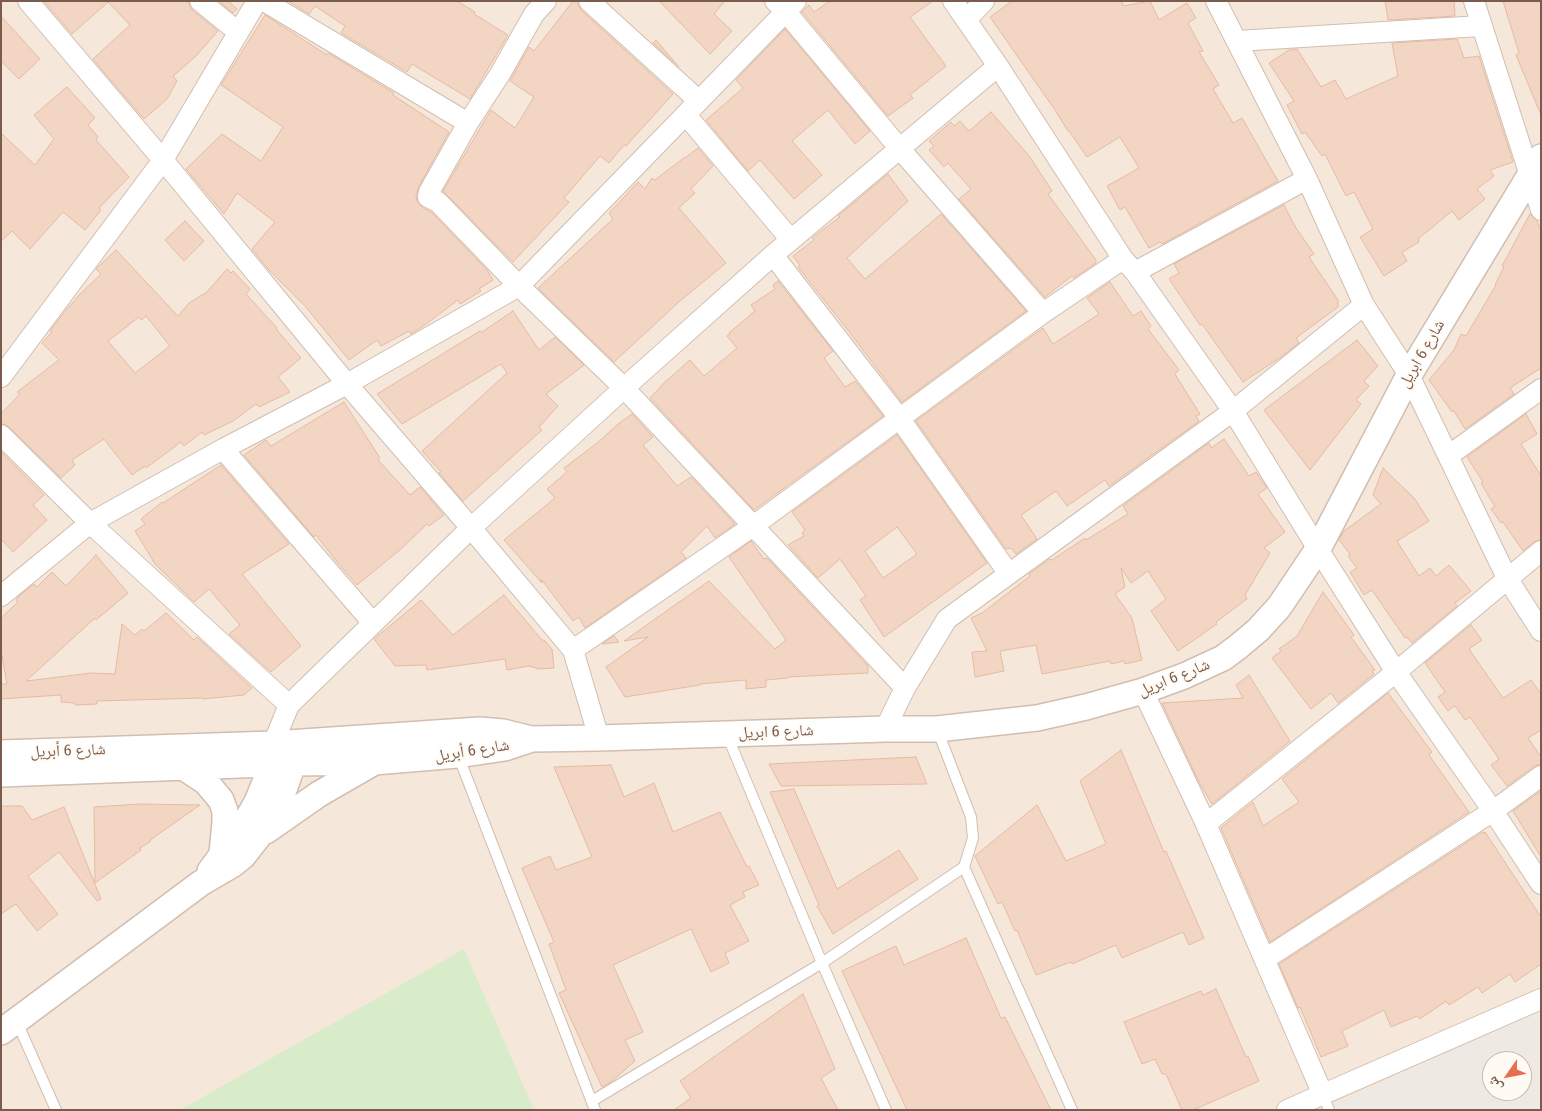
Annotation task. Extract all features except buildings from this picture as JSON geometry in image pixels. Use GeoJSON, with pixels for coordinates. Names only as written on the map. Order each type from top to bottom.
{"type":"FeatureCollection","features":[{"type":"Feature","properties":{"kind":"street"},"geometry":{"type":"LineString","coordinates":[[28,1],[163,160],[347,384],[573,650],[599,738]]}},
{"type":"Feature","properties":{"kind":"street"},"geometry":{"type":"LineString","coordinates":[[200,1],[238,32]]}},
{"type":"Feature","properties":{"kind":"street"},"geometry":{"type":"LineString","coordinates":[[1,377],[163,160],[257,1]]}},
{"type":"Feature","properties":{"kind":"street"},"geometry":{"type":"LineString","coordinates":[[264,1],[468,124]]}},
{"type":"Feature","properties":{"kind":"street"},"geometry":{"type":"LineString","coordinates":[[546,1],[534,14],[500,74],[468,124],[429,192],[428,197],[438,202],[519,286],[624,388],[905,688]]}},
{"type":"Feature","properties":{"kind":"street"},"geometry":{"type":"LineString","coordinates":[[589,1],[692,108],[791,240]]}},
{"type":"Feature","properties":{"kind":"street"},"geometry":{"type":"LineString","coordinates":[[952,1],[998,66],[1129,266],[1234,411],[1396,672],[1493,811],[1541,884]]}},
{"type":"Feature","properties":{"kind":"street"},"geometry":{"type":"LineString","coordinates":[[966,20],[984,1]]}},
{"type":"Feature","properties":{"kind":"street"},"geometry":{"type":"LineString","coordinates":[[1216,1],[1307,179],[1364,305],[1409,375],[1507,578],[1541,632]]}},
{"type":"Feature","properties":{"kind":"street"},"geometry":{"type":"LineString","coordinates":[[1474,1],[1481,26],[1535,166],[1541,210]]}},
{"type":"Feature","properties":{"kind":"street"},"geometry":{"type":"LineString","coordinates":[[1,596],[90,523],[223,449],[347,384],[519,286],[692,108],[786,5],[900,149],[1043,313]]}},
{"type":"Feature","properties":{"kind":"street"},"geometry":{"type":"LineString","coordinates":[[1237,40],[1481,26]]}},
{"type":"Feature","properties":{"kind":"street"},"geometry":{"type":"LineString","coordinates":[[9,1026],[201,883],[232,865],[243,856],[258,837],[281,798],[289,705],[471,528],[624,388],[773,255],[998,66]]}},
{"type":"Feature","properties":{"kind":"street","name":"شارع 6 ابريل"},"geometry":{"type":"LineString","coordinates":[[531,739],[937,729],[1037,718],[1143,691],[1223,658],[1258,630],[1279,607],[1318,549],[1409,375],[1535,166]]}},
{"type":"Feature","properties":{"kind":"street"},"geometry":{"type":"LineString","coordinates":[[573,650],[754,526],[1043,313],[1129,266],[1307,179]]}},
{"type":"Feature","properties":{"kind":"street"},"geometry":{"type":"LineString","coordinates":[[773,255],[900,419],[1009,574]]}},
{"type":"Feature","properties":{"kind":"street"},"geometry":{"type":"LineString","coordinates":[[885,729],[905,688],[947,620],[1234,411],[1364,305]]}},
{"type":"Feature","properties":{"kind":"street"},"geometry":{"type":"LineString","coordinates":[[1448,456],[1541,389]]}},
{"type":"Feature","properties":{"kind":"street"},"geometry":{"type":"LineString","coordinates":[[1,435],[90,523],[289,705]]}},
{"type":"Feature","properties":{"kind":"street"},"geometry":{"type":"LineString","coordinates":[[223,449],[373,623]]}},
{"type":"Feature","properties":{"kind":"street"},"geometry":{"type":"LineString","coordinates":[[1206,824],[1396,672],[1541,551]]}},
{"type":"Feature","properties":{"kind":"street"},"geometry":{"type":"LineString","coordinates":[[1143,691],[1206,824],[1326,1102]]}},
{"type":"Feature","properties":{"kind":"street","name":"شارع 6 أبريل"},"geometry":{"type":"LineString","coordinates":[[1,774],[185,768],[285,753],[480,730],[503,732],[531,739]]}},
{"type":"Feature","properties":{"kind":"street","name":"شارع 6 أبريل"},"geometry":{"type":"LineString","coordinates":[[1,753],[285,753],[374,762],[458,756],[505,748],[531,739]]}},
{"type":"Feature","properties":{"kind":"street"},"geometry":{"type":"LineString","coordinates":[[201,883],[257,802],[285,753]]}},
{"type":"Feature","properties":{"kind":"street"},"geometry":{"type":"LineString","coordinates":[[258,837],[319,794],[374,762]]}},
{"type":"Feature","properties":{"kind":"street"},"geometry":{"type":"LineString","coordinates":[[185,768],[206,782],[221,800],[225,811],[222,855]]}},
{"type":"Feature","properties":{"kind":"street"},"geometry":{"type":"LineString","coordinates":[[1265,958],[1493,811],[1541,776]]}},
{"type":"Feature","properties":{"kind":"street"},"geometry":{"type":"LineString","coordinates":[[1287,1110],[1326,1102],[1541,999]]}},
{"type":"Feature","properties":{"kind":"lane"},"geometry":{"type":"LineString","coordinates":[[458,756],[594,1105],[822,962],[964,867],[973,838],[971,817],[937,729]]}},
{"type":"Feature","properties":{"kind":"lane"},"geometry":{"type":"LineString","coordinates":[[726,734],[886,1110]]}},
{"type":"Feature","properties":{"kind":"lane"},"geometry":{"type":"LineString","coordinates":[[964,867],[1072,1110]]}},
{"type":"Feature","properties":{"kind":"lane"},"geometry":{"type":"LineString","coordinates":[[9,1026],[56,1110]]}},
{"type":"Feature","properties":{"kind":"shaded area"},"geometry":{"type":"Polygon","coordinates":[[[1,1],[1541,1],[1541,1110],[1,1110],[1,1]]]}},
{"type":"Feature","properties":{"kind":"shaded area"},"geometry":{"type":"Polygon","coordinates":[[[1541,1010],[1541,1110],[1323,1110],[1541,1010]]]}},
{"type":"Feature","properties":{"kind":"green space"},"geometry":{"type":"Polygon","coordinates":[[[464,949],[534,1110],[180,1110],[464,949]]]}}]}
